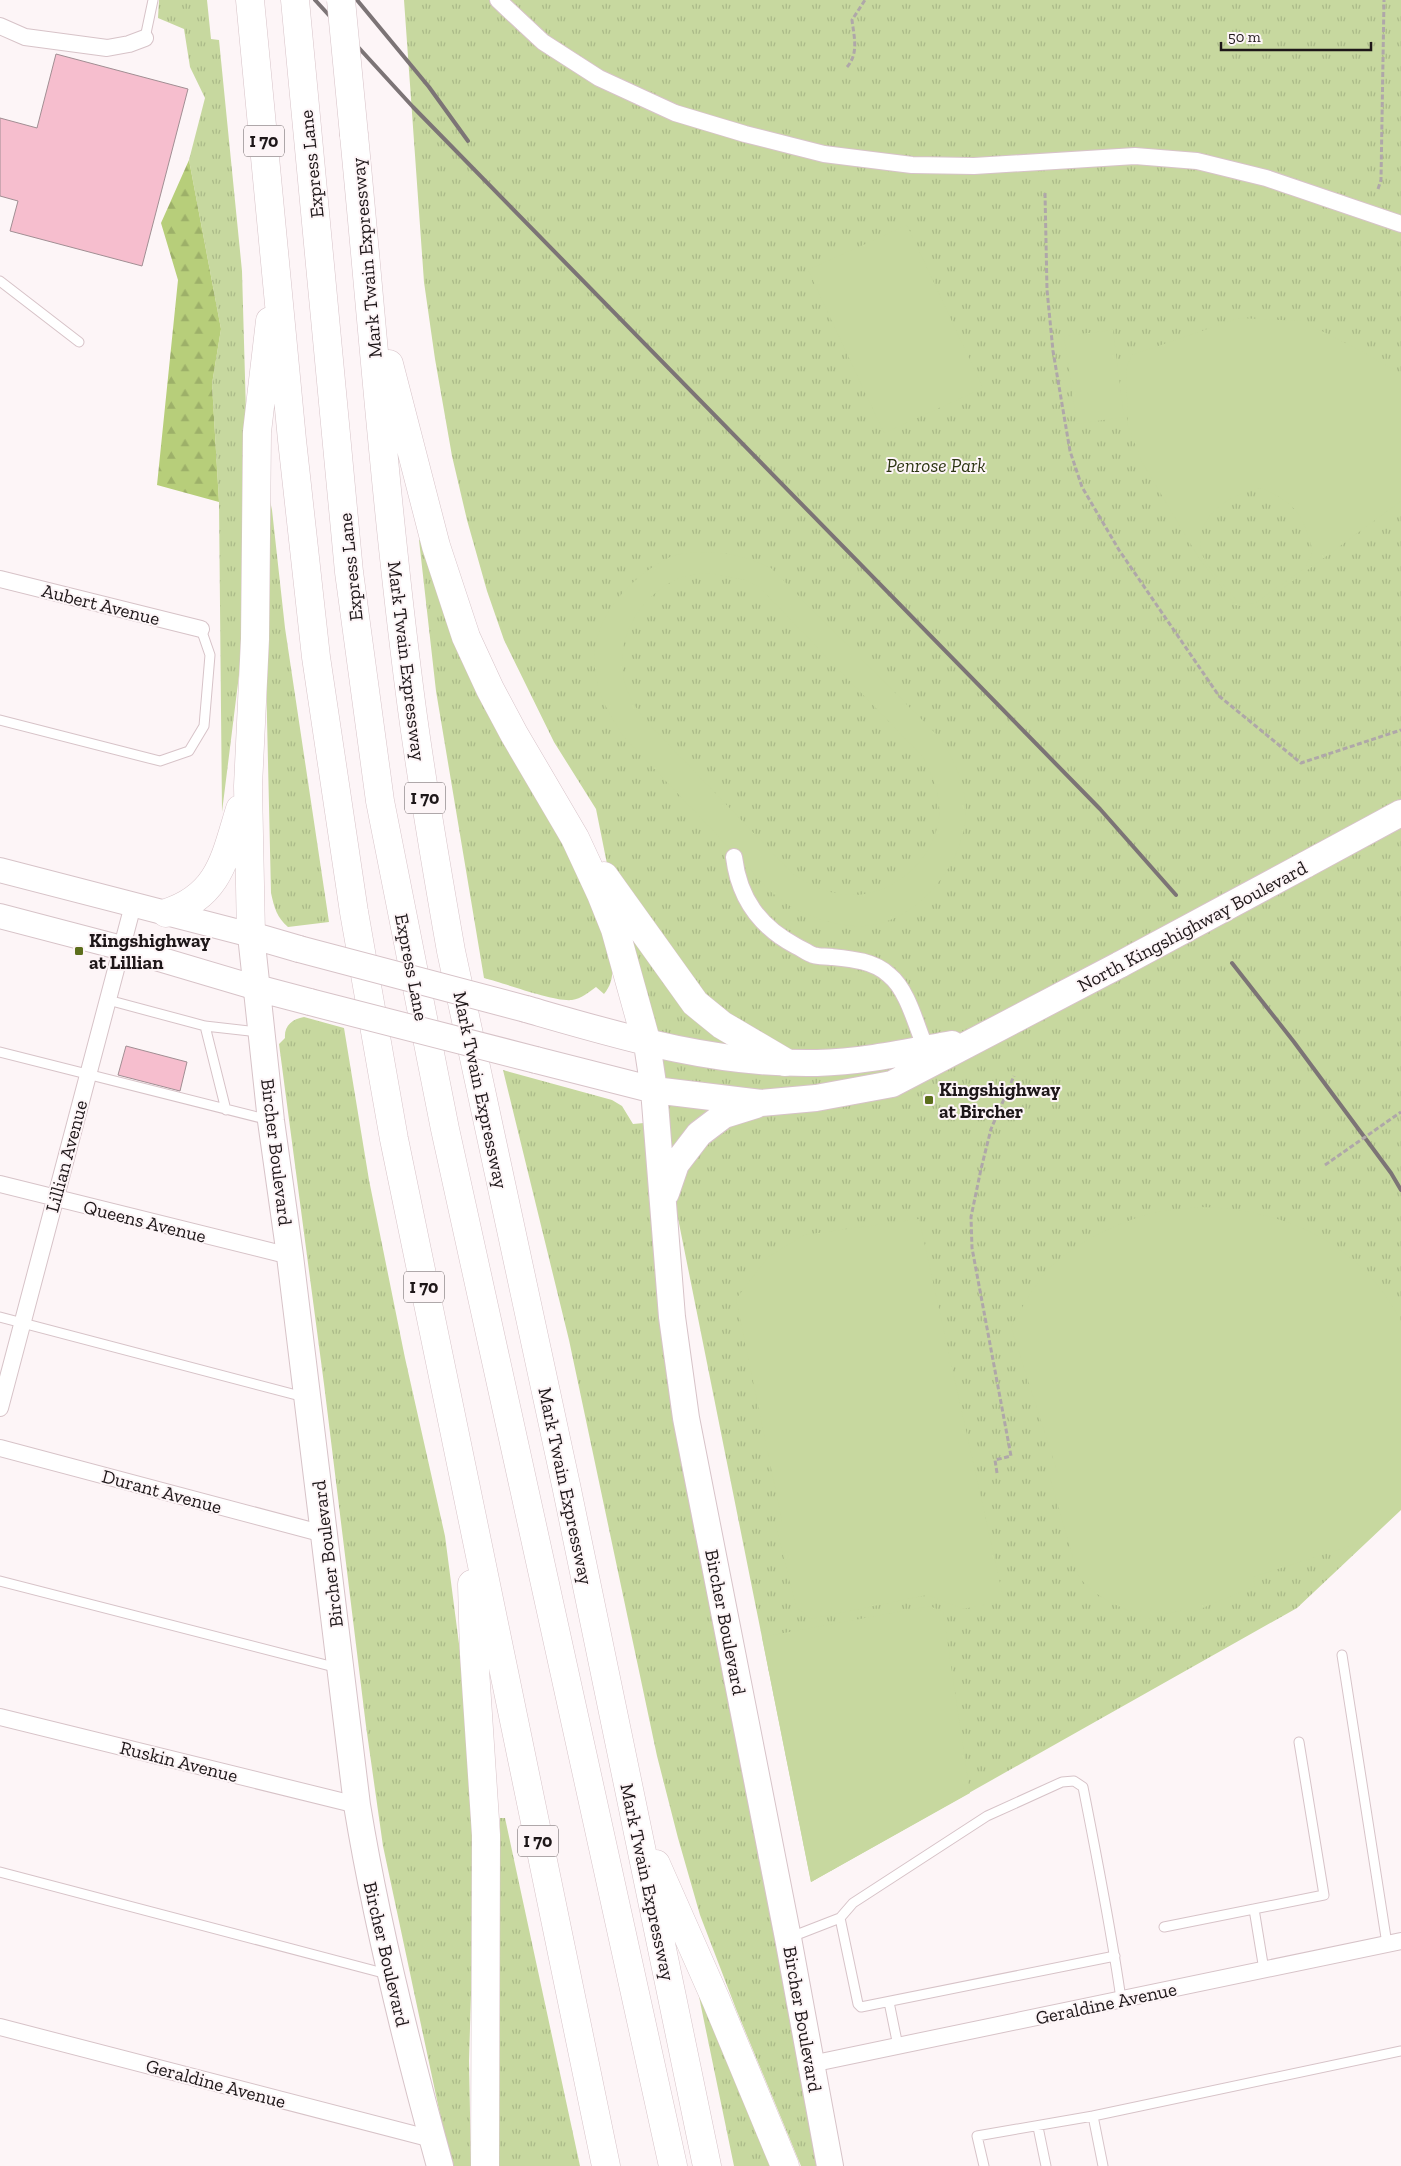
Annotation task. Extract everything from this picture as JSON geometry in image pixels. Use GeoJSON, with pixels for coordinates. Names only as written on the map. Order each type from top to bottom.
{"type":"FeatureCollection","features":[{"type":"Feature","properties":{"kind":"highway","name":"Express Lane"},"geometry":{"type":"LineString","coordinates":[[295,0],[350,572],[363,688],[380,801],[445,1129],[673,2166]]}},
{"type":"Feature","properties":{"kind":"highway","name":"Mark Twain Expressway"},"geometry":{"type":"LineString","coordinates":[[341,0],[396,584],[410,695],[437,871],[452,951],[566,1485],[706,2166]]}},
{"type":"Feature","properties":{"kind":"highway","name":"I 70"},"geometry":{"type":"LineString","coordinates":[[251,7],[308,593],[331,768],[354,912],[394,1139],[470,1515],[606,2166]]}},
{"type":"Feature","properties":{"kind":"highway"},"geometry":{"type":"LineString","coordinates":[[251,935],[248,786],[255,639],[257,432],[276,268]]}},
{"type":"Feature","properties":{"kind":"highway"},"geometry":{"type":"LineString","coordinates":[[368,284],[436,546],[466,637],[490,689],[514,734],[575,838],[696,1003],[722,1025],[785,1062]]}},
{"type":"Feature","properties":{"kind":"highway"},"geometry":{"type":"LineString","coordinates":[[166,913],[192,902],[205,892],[214,880],[222,866],[248,786]]}},
{"type":"Feature","properties":{"kind":"highway"},"geometry":{"type":"LineString","coordinates":[[575,838],[614,929],[647,1044]]}},
{"type":"Feature","properties":{"kind":"highway"},"geometry":{"type":"LineString","coordinates":[[470,1515],[474,1654],[486,1835],[485,2166]]}},
{"type":"Feature","properties":{"kind":"highway"},"geometry":{"type":"LineString","coordinates":[[634,1813],[716,2000],[785,2166]]}},
{"type":"Feature","properties":{"kind":"main road","name":"North Kingshighway Boulevard"},"geometry":{"type":"LineString","coordinates":[[0,916],[122,948],[257,988],[654,1090],[761,1103],[816,1098],[892,1084],[983,1038],[1401,813]]}},
{"type":"Feature","properties":{"kind":"main road","name":"North Kingshighway Boulevard"},"geometry":{"type":"LineString","coordinates":[[0,870],[251,935],[526,1009],[647,1044],[739,1060],[818,1063],[888,1056],[983,1038]]}},
{"type":"Feature","properties":{"kind":"main road","name":"Bircher Boulevard"},"geometry":{"type":"LineString","coordinates":[[251,935],[272,1121],[358,1806],[369,1877],[391,1975],[440,2166]]}},
{"type":"Feature","properties":{"kind":"main road","name":"Bircher Boulevard"},"geometry":{"type":"LineString","coordinates":[[647,1044],[654,1090],[672,1317],[686,1418],[788,1938],[830,2166]]}},
{"type":"Feature","properties":{"kind":"main road"},"geometry":{"type":"LineString","coordinates":[[663,1201],[676,1164],[699,1134],[724,1115],[761,1103]]}},
{"type":"Feature","properties":{"kind":"street"},"geometry":{"type":"LineString","coordinates":[[498,0],[543,42],[599,78],[675,113],[745,134],[824,154],[912,165],[974,166],[1135,156],[1197,161],[1266,178],[1401,224]]}},
{"type":"Feature","properties":{"kind":"street"},"geometry":{"type":"LineString","coordinates":[[0,26],[25,37],[107,48],[129,44],[145,38]]}},
{"type":"Feature","properties":{"kind":"street","name":"Aubert Avenue"},"geometry":{"type":"LineString","coordinates":[[0,579],[201,629]]}},
{"type":"Feature","properties":{"kind":"street"},"geometry":{"type":"LineString","coordinates":[[734,857],[736,875],[748,902],[765,926],[787,941],[814,955],[868,962],[889,974],[906,994],[912,1015],[926,1049]]}},
{"type":"Feature","properties":{"kind":"street","name":"Lillian Avenue"},"geometry":{"type":"LineString","coordinates":[[0,1408],[133,905]]}},
{"type":"Feature","properties":{"kind":"street","name":"Queens Avenue"},"geometry":{"type":"LineString","coordinates":[[0,1184],[290,1256]]}},
{"type":"Feature","properties":{"kind":"street","name":"Durant Avenue"},"geometry":{"type":"LineString","coordinates":[[0,1448],[324,1534]]}},
{"type":"Feature","properties":{"kind":"street","name":"Ruskin Avenue"},"geometry":{"type":"LineString","coordinates":[[0,1717],[358,1806]]}},
{"type":"Feature","properties":{"kind":"street","name":"Geraldine Avenue"},"geometry":{"type":"LineString","coordinates":[[811,2064],[1394,1943]]}},
{"type":"Feature","properties":{"kind":"street","name":"Geraldine Avenue"},"geometry":{"type":"LineString","coordinates":[[0,2027],[432,2139]]}},
{"type":"Feature","properties":{"kind":"lane"},"geometry":{"type":"LineString","coordinates":[[145,38],[153,0]]}},
{"type":"Feature","properties":{"kind":"lane"},"geometry":{"type":"LineString","coordinates":[[0,281],[79,342]]}},
{"type":"Feature","properties":{"kind":"lane"},"geometry":{"type":"LineString","coordinates":[[0,720],[160,761],[189,751],[204,726],[210,655],[201,629]]}},
{"type":"Feature","properties":{"kind":"lane"},"geometry":{"type":"LineString","coordinates":[[108,1000],[205,1026],[262,1033]]}},
{"type":"Feature","properties":{"kind":"lane"},"geometry":{"type":"LineString","coordinates":[[205,1026],[226,1110]]}},
{"type":"Feature","properties":{"kind":"lane"},"geometry":{"type":"LineString","coordinates":[[0,1052],[88,1076],[272,1121]]}},
{"type":"Feature","properties":{"kind":"lane"},"geometry":{"type":"LineString","coordinates":[[0,1317],[307,1398]]}},
{"type":"Feature","properties":{"kind":"lane"},"geometry":{"type":"LineString","coordinates":[[0,1581],[341,1669]]}},
{"type":"Feature","properties":{"kind":"lane"},"geometry":{"type":"LineString","coordinates":[[1342,1655],[1394,1943]]}},
{"type":"Feature","properties":{"kind":"lane"},"geometry":{"type":"LineString","coordinates":[[1164,1927],[1324,1895],[1299,1742]]}},
{"type":"Feature","properties":{"kind":"lane"},"geometry":{"type":"LineString","coordinates":[[788,1938],[840,1918],[854,1903],[987,1816],[1062,1782],[1074,1781],[1083,1787],[1107,1906],[1121,1999]]}},
{"type":"Feature","properties":{"kind":"lane"},"geometry":{"type":"LineString","coordinates":[[0,1872],[391,1975]]}},
{"type":"Feature","properties":{"kind":"lane"},"geometry":{"type":"LineString","coordinates":[[1254,1909],[1264,1970]]}},
{"type":"Feature","properties":{"kind":"lane"},"geometry":{"type":"LineString","coordinates":[[840,1918],[858,2004],[864,2007],[1115,1956]]}},
{"type":"Feature","properties":{"kind":"lane"},"geometry":{"type":"LineString","coordinates":[[889,2002],[898,2046]]}},
{"type":"Feature","properties":{"kind":"lane"},"geometry":{"type":"LineString","coordinates":[[984,2166],[978,2136],[1093,2116],[1401,2051]]}},
{"type":"Feature","properties":{"kind":"lane"},"geometry":{"type":"LineString","coordinates":[[1093,2116],[1103,2166]]}},
{"type":"Feature","properties":{"kind":"lane"},"geometry":{"type":"LineString","coordinates":[[1038,2127],[1046,2166]]}},
{"type":"Feature","properties":{"kind":"path"},"geometry":{"type":"LineString","coordinates":[[848,67],[854,59],[855,48],[852,20],[865,0]]}},
{"type":"Feature","properties":{"kind":"path"},"geometry":{"type":"LineString","coordinates":[[1378,189],[1382,180],[1384,0]]}},
{"type":"Feature","properties":{"kind":"path"},"geometry":{"type":"LineString","coordinates":[[1045,193],[1047,290],[1053,351],[1064,426],[1070,452],[1082,487],[1119,550],[1219,696],[1300,763],[1401,730]]}},
{"type":"Feature","properties":{"kind":"path"},"geometry":{"type":"LineString","coordinates":[[996,1473],[995,1460],[1011,1456],[972,1248],[971,1217],[991,1129],[1014,1076]]}},
{"type":"Feature","properties":{"kind":"path"},"geometry":{"type":"LineString","coordinates":[[1325,1165],[1401,1112]]}},
{"type":"Feature","properties":{"kind":"green space"},"geometry":{"type":"Polygon","coordinates":[[[159,0],[207,0],[211,39],[219,40],[242,271],[248,484],[242,651],[222,812],[219,502],[212,384],[221,329],[189,160],[205,98],[190,67],[184,29],[158,18],[159,0]]]}},
{"type":"Feature","properties":{"kind":"green space","name":"Penrose Park"},"geometry":{"type":"Polygon","coordinates":[[[404,0],[1401,0],[1401,1510],[1297,1608],[811,1882],[596,809],[554,742],[504,640],[487,591],[467,520],[452,456],[424,282],[404,0]]]}},
{"type":"Feature","properties":{"kind":"green space"},"geometry":{"type":"Polygon","coordinates":[[[189,160],[221,329],[212,384],[219,502],[157,485],[178,280],[161,223],[189,160]]]}},
{"type":"Feature","properties":{"kind":"green space"},"geometry":{"type":"Polygon","coordinates":[[[907,225],[983,388],[884,433],[808,270],[907,225]]]}},
{"type":"Feature","properties":{"kind":"green space"},"geometry":{"type":"Polygon","coordinates":[[[1239,318],[1302,321],[1363,352],[1401,374],[1401,501],[1256,608],[1235,605],[1199,558],[1142,462],[1128,426],[1126,368],[1132,355],[1239,318]],[[1262,488],[1238,496],[1216,509],[1208,518],[1203,528],[1200,540],[1202,554],[1212,571],[1237,601],[1254,604],[1305,568],[1313,551],[1302,519],[1291,506],[1262,488]]]}},
{"type":"Feature","properties":{"kind":"green space"},"geometry":{"type":"Polygon","coordinates":[[[1113,330],[1124,417],[1077,424],[1064,336],[1113,330]]]}},
{"type":"Feature","properties":{"kind":"green space"},"geometry":{"type":"Polygon","coordinates":[[[266,481],[272,510],[285,628],[329,922],[288,927],[276,912],[271,893],[264,588],[266,481]]]}},
{"type":"Feature","properties":{"kind":"green space"},"geometry":{"type":"Polygon","coordinates":[[[419,540],[425,541],[606,933],[612,973],[609,987],[604,994],[596,987],[579,998],[564,1000],[484,978],[436,691],[419,540]]]}},
{"type":"Feature","properties":{"kind":"green space"},"geometry":{"type":"Polygon","coordinates":[[[696,552],[736,556],[753,560],[771,568],[941,739],[946,748],[959,774],[964,793],[966,813],[963,834],[956,854],[945,874],[931,891],[896,918],[875,925],[854,926],[832,923],[809,915],[783,901],[771,892],[625,738],[610,714],[599,688],[595,669],[595,652],[603,621],[622,594],[646,572],[671,557],[696,552]],[[710,573],[691,575],[673,581],[660,589],[639,610],[626,637],[622,665],[625,686],[635,706],[645,720],[793,874],[818,888],[835,893],[852,895],[869,893],[885,888],[914,868],[925,855],[933,840],[938,823],[939,805],[936,788],[927,765],[923,757],[759,587],[745,580],[710,573]]]}},
{"type":"Feature","properties":{"kind":"green space"},"geometry":{"type":"Polygon","coordinates":[[[304,1017],[344,1028],[369,1180],[405,1358],[445,1536],[469,1721],[476,1830],[469,2061],[471,2166],[451,2166],[383,1846],[279,1044],[285,1038],[287,1027],[296,1019],[304,1017]]]}},
{"type":"Feature","properties":{"kind":"green space"},"geometry":{"type":"Polygon","coordinates":[[[503,1070],[612,1100],[622,1106],[633,1124],[644,1123],[819,2166],[801,2166],[736,2009],[700,1915],[657,1756],[569,1340],[503,1070]]]}},
{"type":"Feature","properties":{"kind":"green space"},"geometry":{"type":"Polygon","coordinates":[[[1198,1207],[1260,1214],[1289,1223],[1316,1235],[1341,1250],[1364,1270],[1384,1293],[1401,1321],[1401,1506],[1363,1542],[1253,1577],[1255,1586],[1186,1615],[1183,1610],[1146,1619],[1100,1596],[1084,1583],[1078,1575],[1050,1478],[1058,1474],[1011,1327],[1046,1272],[1079,1245],[1105,1231],[1145,1215],[1198,1207]]]}},
{"type":"Feature","properties":{"kind":"green space"},"geometry":{"type":"Polygon","coordinates":[[[919,1219],[1004,1601],[963,1609],[927,1595],[811,1619],[796,1607],[775,1523],[782,1521],[736,1299],[768,1257],[804,1235],[919,1219]]]}},
{"type":"Feature","properties":{"kind":"green space"},"geometry":{"type":"Polygon","coordinates":[[[930,1606],[943,1612],[970,1793],[811,1882],[762,1637],[930,1606]]]}},
{"type":"Feature","properties":{"kind":"green space"},"geometry":{"type":"Polygon","coordinates":[[[500,1818],[505,1818],[580,2166],[496,2166],[500,1818]]]}},
{"type":"Feature","properties":{"kind":"green space"},"geometry":{"type":"Polygon","coordinates":[[[697,1987],[770,2166],[734,2166],[697,1987]]]}},
{"type":"Feature","properties":{"kind":"building"},"geometry":{"type":"Polygon","coordinates":[[[56,54],[188,89],[142,266],[10,231],[18,201],[0,196],[0,118],[37,128],[56,54]]]}},
{"type":"Feature","properties":{"kind":"building"},"geometry":{"type":"Polygon","coordinates":[[[126,1046],[187,1062],[180,1091],[118,1075],[126,1046]]]}},
{"type":"Feature","properties":{"kind":"railway"},"geometry":{"type":"LineString","coordinates":[[315,0],[413,107],[1100,809],[1176,895]]}},
{"type":"Feature","properties":{"kind":"railway"},"geometry":{"type":"LineString","coordinates":[[357,0],[429,87],[468,141]]}},
{"type":"Feature","properties":{"kind":"railway"},"geometry":{"type":"LineString","coordinates":[[1232,963],[1294,1042],[1391,1173],[1401,1190]]}},
{"type":"Feature","properties":{"kind":"place","name":"Kingshighway at Lillian"},"geometry":{"type":"Point","coordinates":[79,951]}},
{"type":"Feature","properties":{"kind":"place","name":"Kingshighway at Bircher"},"geometry":{"type":"Point","coordinates":[929,1100]}}]}
